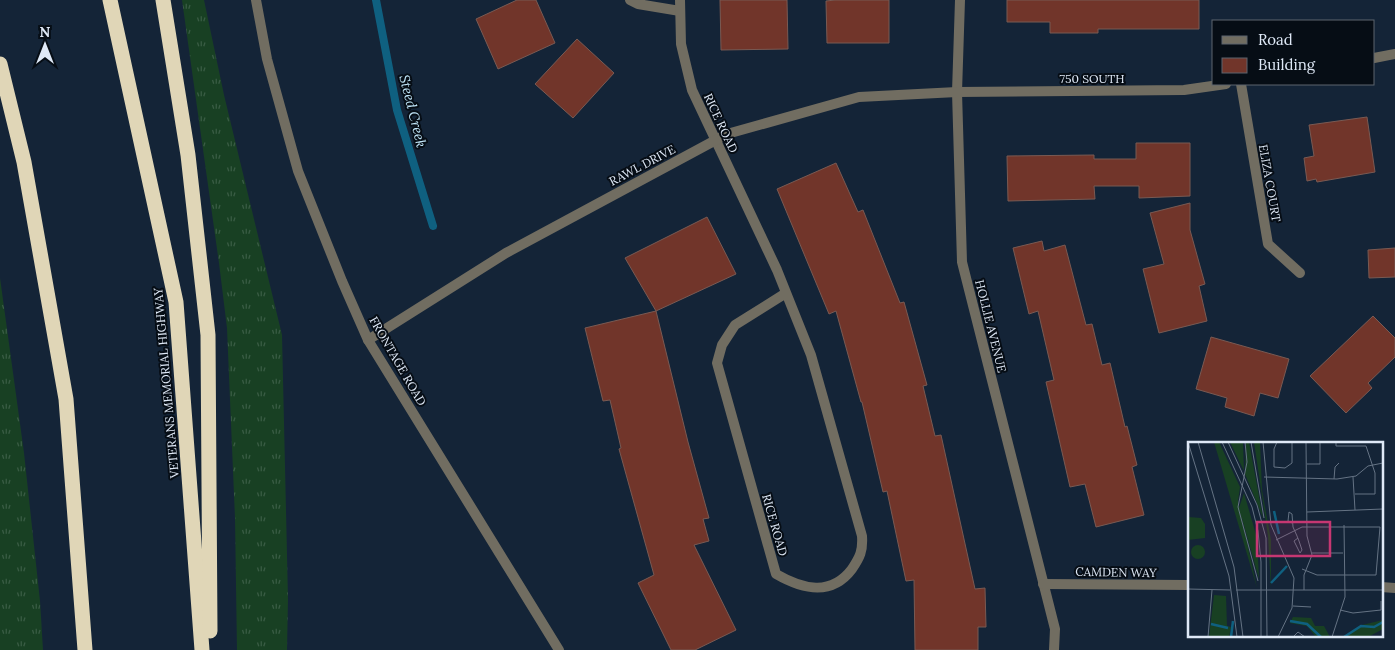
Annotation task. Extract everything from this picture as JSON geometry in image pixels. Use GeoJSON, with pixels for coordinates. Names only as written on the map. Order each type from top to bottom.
{"type":"FeatureCollection","features":[{"type":"Feature","properties":{"kind":"highway","name":"VETERANS MEMORIAL HIGHWAY"},"geometry":{"type":"LineString","coordinates":[[110,0],[176,302],[202,650]]}},
{"type":"Feature","properties":{"kind":"highway"},"geometry":{"type":"LineString","coordinates":[[163,0],[188,154],[208,335],[210,650]]}},
{"type":"Feature","properties":{"kind":"highway"},"geometry":{"type":"LineString","coordinates":[[0,64],[24,162],[66,399],[85,650]]}},
{"type":"Feature","properties":{"kind":"street","name":"FRONTAGE ROAD"},"geometry":{"type":"LineString","coordinates":[[256,0],[267,59],[298,171],[368,340],[559,650]]}},
{"type":"Feature","properties":{"kind":"street"},"geometry":{"type":"LineString","coordinates":[[630,0],[638,4],[680,11]]}},
{"type":"Feature","properties":{"kind":"street","name":"RICE ROAD"},"geometry":{"type":"LineString","coordinates":[[680,0],[681,44],[692,90],[777,270],[811,355],[862,536],[863,548],[857,561],[847,575],[832,586],[807,588],[790,582],[776,574],[717,363],[722,345],[735,325],[786,293]]}},
{"type":"Feature","properties":{"kind":"street","name":"HOLLIE AVENUE"},"geometry":{"type":"LineString","coordinates":[[960,0],[957,92],[962,262],[1055,629],[1054,650]]}},
{"type":"Feature","properties":{"kind":"street"},"geometry":{"type":"LineString","coordinates":[[1375,58],[1395,54]]}},
{"type":"Feature","properties":{"kind":"street","name":"750 SOUTH"},"geometry":{"type":"LineString","coordinates":[[957,92],[1184,90],[1219,85]]}},
{"type":"Feature","properties":{"kind":"street","name":"ELIZA COURT"},"geometry":{"type":"LineString","coordinates":[[1241,85],[1268,244],[1300,273]]}},
{"type":"Feature","properties":{"kind":"street","name":"RAWL DRIVE"},"geometry":{"type":"LineString","coordinates":[[368,340],[506,253],[727,134],[859,98],[957,92]]}},
{"type":"Feature","properties":{"kind":"street","name":"CAMDEN WAY"},"geometry":{"type":"LineString","coordinates":[[1043,584],[1188,585]]}},
{"type":"Feature","properties":{"kind":"street"},"geometry":{"type":"LineString","coordinates":[[1382,587],[1395,588]]}},
{"type":"Feature","properties":{"kind":"green space"},"geometry":{"type":"Polygon","coordinates":[[[182,0],[204,0],[224,95],[282,335],[288,599],[287,650],[237,650],[235,518],[227,328],[182,0]]]}},
{"type":"Feature","properties":{"kind":"green space"},"geometry":{"type":"Polygon","coordinates":[[[0,278],[24,453],[40,601],[43,650],[0,650],[0,278]]]}},
{"type":"Feature","properties":{"kind":"building"},"geometry":{"type":"Polygon","coordinates":[[[517,0],[536,0],[555,43],[498,69],[476,19],[517,0]]]}},
{"type":"Feature","properties":{"kind":"building"},"geometry":{"type":"Polygon","coordinates":[[[720,0],[787,0],[788,49],[721,50],[720,0]]]}},
{"type":"Feature","properties":{"kind":"building"},"geometry":{"type":"Polygon","coordinates":[[[889,0],[889,43],[827,43],[826,1],[889,0]]]}},
{"type":"Feature","properties":{"kind":"building"},"geometry":{"type":"Polygon","coordinates":[[[1007,0],[1199,0],[1199,29],[1098,29],[1098,33],[1050,33],[1050,22],[1007,22],[1007,0]]]}},
{"type":"Feature","properties":{"kind":"building"},"geometry":{"type":"Polygon","coordinates":[[[577,39],[614,73],[573,118],[535,84],[577,39]]]}},
{"type":"Feature","properties":{"kind":"building"},"geometry":{"type":"Polygon","coordinates":[[[1367,117],[1375,172],[1317,182],[1316,179],[1307,181],[1304,158],[1314,156],[1309,125],[1367,117]]]}},
{"type":"Feature","properties":{"kind":"building"},"geometry":{"type":"Polygon","coordinates":[[[1136,143],[1190,143],[1190,196],[1139,198],[1139,186],[1094,186],[1095,199],[1008,201],[1007,156],[1094,155],[1094,159],[1136,159],[1136,143]]]}},
{"type":"Feature","properties":{"kind":"building"},"geometry":{"type":"Polygon","coordinates":[[[836,163],[858,212],[863,210],[900,303],[904,302],[927,385],[923,386],[935,436],[941,435],[975,589],[985,588],[986,627],[978,627],[978,650],[915,650],[914,580],[906,581],[887,491],[883,492],[862,402],[836,311],[829,314],[777,189],[836,163]]]}},
{"type":"Feature","properties":{"kind":"building"},"geometry":{"type":"Polygon","coordinates":[[[1190,203],[1190,230],[1205,284],[1199,286],[1207,321],[1159,333],[1143,269],[1164,264],[1150,213],[1190,203]]]}},
{"type":"Feature","properties":{"kind":"building"},"geometry":{"type":"Polygon","coordinates":[[[707,217],[736,274],[656,311],[625,258],[707,217]]]}},
{"type":"Feature","properties":{"kind":"building"},"geometry":{"type":"Polygon","coordinates":[[[1042,241],[1044,251],[1065,245],[1086,325],[1092,324],[1102,365],[1110,363],[1125,427],[1127,426],[1137,465],[1132,467],[1144,515],[1096,527],[1085,484],[1070,487],[1046,382],[1054,380],[1038,311],[1029,314],[1013,248],[1042,241]]]}},
{"type":"Feature","properties":{"kind":"building"},"geometry":{"type":"Polygon","coordinates":[[[1395,248],[1395,277],[1369,278],[1368,250],[1395,248]]]}},
{"type":"Feature","properties":{"kind":"building"},"geometry":{"type":"Polygon","coordinates":[[[656,311],[709,518],[703,519],[709,541],[694,545],[736,630],[695,650],[671,650],[638,583],[654,575],[619,449],[621,448],[610,400],[603,401],[585,328],[656,311]]]}},
{"type":"Feature","properties":{"kind":"building"},"geometry":{"type":"Polygon","coordinates":[[[1373,316],[1395,338],[1395,357],[1368,383],[1372,388],[1346,413],[1310,376],[1373,316]]]}},
{"type":"Feature","properties":{"kind":"building"},"geometry":{"type":"Polygon","coordinates":[[[1211,337],[1289,359],[1278,398],[1260,393],[1254,416],[1225,407],[1227,398],[1196,389],[1211,337]]]}},
{"type":"Feature","properties":{"kind":"waterway","name":"Steed Creek"},"geometry":{"type":"LineString","coordinates":[[376,0],[397,110],[433,226]]}}]}
